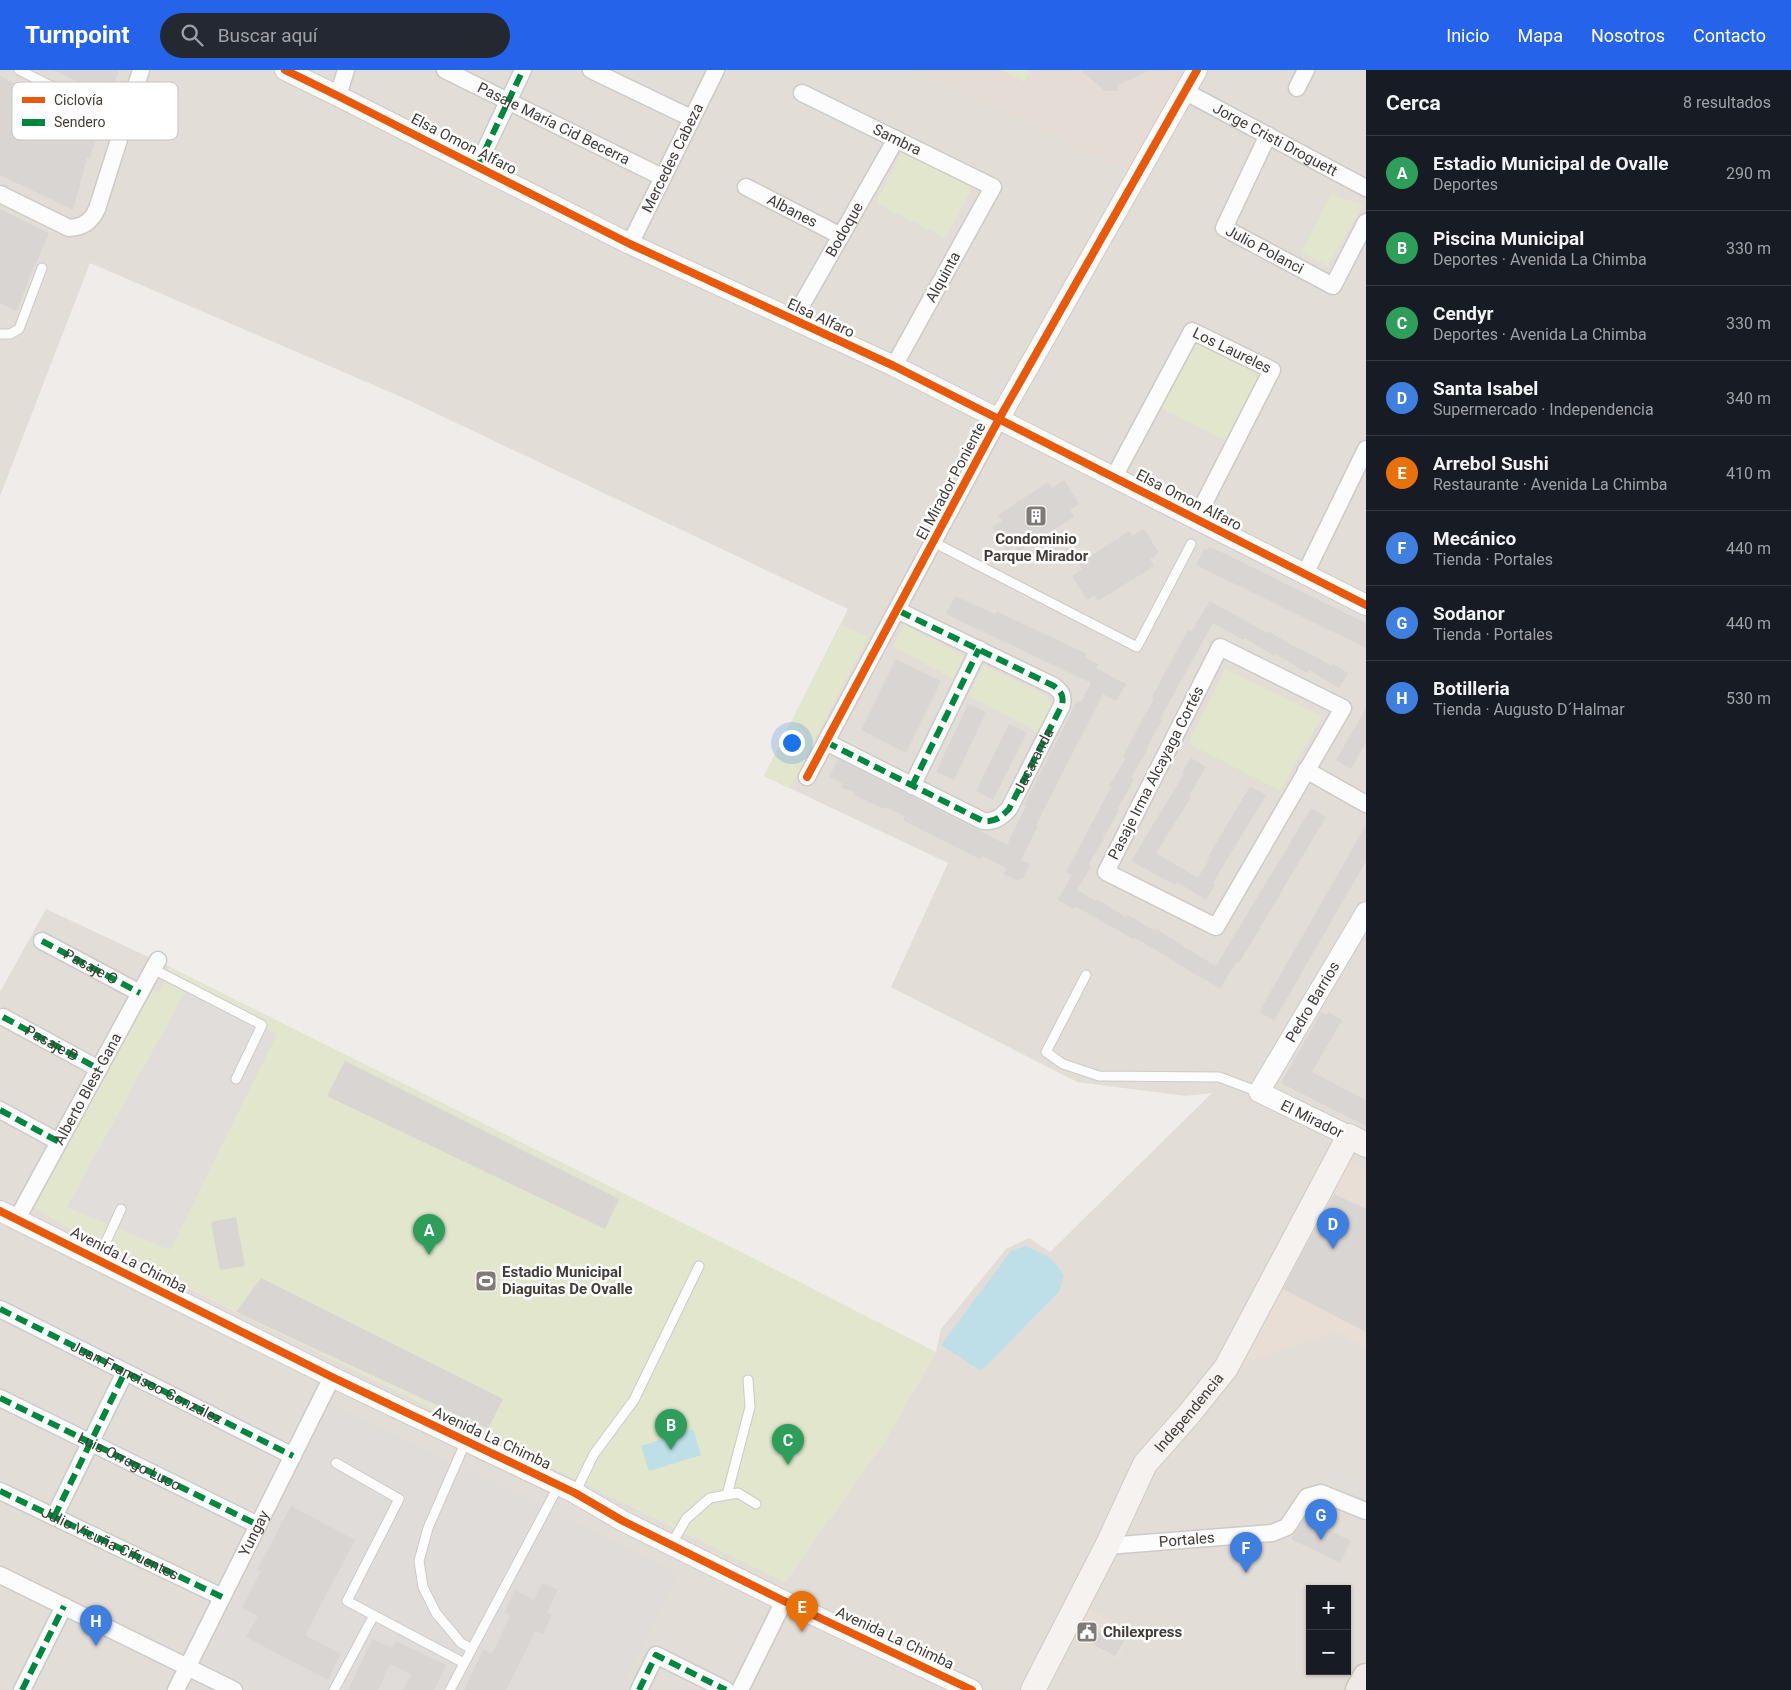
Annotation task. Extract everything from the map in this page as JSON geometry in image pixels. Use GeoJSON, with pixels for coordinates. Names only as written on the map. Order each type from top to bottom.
{"type":"FeatureCollection","features":[{"type":"Feature","properties":{"kind":"main road","name":"Independencia"},"geometry":{"type":"LineString","coordinates":[[1038,1688],[1145,1464],[1226,1368],[1357,1141]]}},
{"type":"Feature","properties":{"kind":"main road"},"geometry":{"type":"LineString","coordinates":[[1359,1690],[1366,1677]]}},
{"type":"Feature","properties":{"kind":"street"},"geometry":{"type":"LineString","coordinates":[[137,82],[141,70]]}},
{"type":"Feature","properties":{"kind":"street","name":"Elsa Omon Alfaro"},"geometry":{"type":"LineString","coordinates":[[285,70],[630,244]]}},
{"type":"Feature","properties":{"kind":"street"},"geometry":{"type":"LineString","coordinates":[[338,96],[346,70]]}},
{"type":"Feature","properties":{"kind":"street","name":"Pasaje María Cid Becerra"},"geometry":{"type":"LineString","coordinates":[[445,70],[662,177]]}},
{"type":"Feature","properties":{"kind":"street"},"geometry":{"type":"LineString","coordinates":[[477,167],[523,70]]}},
{"type":"Feature","properties":{"kind":"street"},"geometry":{"type":"LineString","coordinates":[[591,70],[691,118]]}},
{"type":"Feature","properties":{"kind":"street","name":"Mercedes Cabeza"},"geometry":{"type":"LineString","coordinates":[[630,244],[716,70]]}},
{"type":"Feature","properties":{"kind":"street","name":"El Mirador Poniente"},"geometry":{"type":"LineString","coordinates":[[807,777],[999,419],[1197,70]]}},
{"type":"Feature","properties":{"kind":"street"},"geometry":{"type":"LineString","coordinates":[[1297,88],[1306,70]]}},
{"type":"Feature","properties":{"kind":"street","name":"Jorge Cristi Droguett"},"geometry":{"type":"LineString","coordinates":[[1186,92],[1366,188]]}},
{"type":"Feature","properties":{"kind":"street","name":"Sambra"},"geometry":{"type":"LineString","coordinates":[[802,93],[993,187]]}},
{"type":"Feature","properties":{"kind":"street","name":"Julio Polanci"},"geometry":{"type":"LineString","coordinates":[[1268,135],[1224,228],[1333,286],[1366,222]]}},
{"type":"Feature","properties":{"kind":"street","name":"Bodoque"},"geometry":{"type":"LineString","coordinates":[[793,320],[896,138]]}},
{"type":"Feature","properties":{"kind":"street"},"geometry":{"type":"LineString","coordinates":[[0,194],[69,228],[83,225],[94,216],[97,209],[118,140]]}},
{"type":"Feature","properties":{"kind":"street","name":"Albanes"},"geometry":{"type":"LineString","coordinates":[[746,187],[841,236]]}},
{"type":"Feature","properties":{"kind":"street","name":"Alquinta"},"geometry":{"type":"LineString","coordinates":[[894,366],[993,187]]}},
{"type":"Feature","properties":{"kind":"street","name":"Elsa Alfaro"},"geometry":{"type":"LineString","coordinates":[[630,244],[894,366],[999,419]]}},
{"type":"Feature","properties":{"kind":"street","name":"Los Laureles"},"geometry":{"type":"LineString","coordinates":[[1114,478],[1192,331],[1272,370],[1196,519]]}},
{"type":"Feature","properties":{"kind":"street","name":"Elsa Omon Alfaro"},"geometry":{"type":"LineString","coordinates":[[999,419],[1366,605]]}},
{"type":"Feature","properties":{"kind":"street"},"geometry":{"type":"LineString","coordinates":[[1305,574],[1366,448]]}},
{"type":"Feature","properties":{"kind":"street","name":"Jacaranda"},"geometry":{"type":"LineString","coordinates":[[826,742],[983,821],[991,822],[999,819],[1009,810],[1062,705],[1064,698],[1061,692],[1054,686],[897,610]]}},
{"type":"Feature","properties":{"kind":"street","name":"Pasaje Irma Alcayaga Cortés"},"geometry":{"type":"LineString","coordinates":[[1220,647],[1343,708],[1306,770],[1216,927],[1106,872],[1220,647]]}},
{"type":"Feature","properties":{"kind":"street"},"geometry":{"type":"LineString","coordinates":[[912,786],[979,649]]}},
{"type":"Feature","properties":{"kind":"street"},"geometry":{"type":"LineString","coordinates":[[1306,770],[1366,804]]}},
{"type":"Feature","properties":{"kind":"street","name":"Pedro Barrios"},"geometry":{"type":"LineString","coordinates":[[1259,1092],[1366,912]]}},
{"type":"Feature","properties":{"kind":"street","name":"Pasaje C"},"geometry":{"type":"LineString","coordinates":[[42,941],[140,992]]}},
{"type":"Feature","properties":{"kind":"street","name":"Alberto Blest Gana"},"geometry":{"type":"LineString","coordinates":[[6,1217],[59,1142],[156,965]]}},
{"type":"Feature","properties":{"kind":"street","name":"Pasaje B"},"geometry":{"type":"LineString","coordinates":[[3,1017],[99,1069]]}},
{"type":"Feature","properties":{"kind":"street","name":"El Mirador"},"geometry":{"type":"LineString","coordinates":[[1259,1092],[1357,1141]]}},
{"type":"Feature","properties":{"kind":"street"},"geometry":{"type":"LineString","coordinates":[[0,1110],[59,1142]]}},
{"type":"Feature","properties":{"kind":"street","name":"Avenida La Chimba"},"geometry":{"type":"LineString","coordinates":[[6,1217],[98,1259],[332,1377],[567,1489],[623,1521],[784,1601],[972,1690]]}},
{"type":"Feature","properties":{"kind":"street","name":"Juan Francisco González"},"geometry":{"type":"LineString","coordinates":[[0,1309],[292,1456]]}},
{"type":"Feature","properties":{"kind":"street"},"geometry":{"type":"LineString","coordinates":[[54,1518],[125,1372]]}},
{"type":"Feature","properties":{"kind":"street","name":"Yungay"},"geometry":{"type":"LineString","coordinates":[[176,1690],[332,1377]]}},
{"type":"Feature","properties":{"kind":"street","name":"Luis Orrego Luco"},"geometry":{"type":"LineString","coordinates":[[0,1398],[258,1525]]}},
{"type":"Feature","properties":{"kind":"street","name":"Julio Vicuña Cifuentes"},"geometry":{"type":"LineString","coordinates":[[0,1491],[222,1597]]}},
{"type":"Feature","properties":{"kind":"street","name":"Portales"},"geometry":{"type":"LineString","coordinates":[[1106,1546],[1272,1533],[1287,1527],[1307,1497],[1321,1493],[1366,1511]]}},
{"type":"Feature","properties":{"kind":"street"},"geometry":{"type":"LineString","coordinates":[[0,1575],[234,1690]]}},
{"type":"Feature","properties":{"kind":"street"},"geometry":{"type":"LineString","coordinates":[[740,1690],[784,1601]]}},
{"type":"Feature","properties":{"kind":"street"},"geometry":{"type":"LineString","coordinates":[[22,1690],[64,1606]]}},
{"type":"Feature","properties":{"kind":"street"},"geometry":{"type":"LineString","coordinates":[[639,1690],[656,1655],[726,1690]]}},
{"type":"Feature","properties":{"kind":"lane"},"geometry":{"type":"LineString","coordinates":[[19,70],[43,82]]}},
{"type":"Feature","properties":{"kind":"lane"},"geometry":{"type":"LineString","coordinates":[[0,334],[10,334],[19,329],[42,268]]}},
{"type":"Feature","properties":{"kind":"lane"},"geometry":{"type":"LineString","coordinates":[[933,542],[1137,647],[1191,544]]}},
{"type":"Feature","properties":{"kind":"lane"},"geometry":{"type":"LineString","coordinates":[[156,965],[262,1026],[236,1080]]}},
{"type":"Feature","properties":{"kind":"lane"},"geometry":{"type":"LineString","coordinates":[[1086,975],[1046,1052],[1062,1064],[1099,1076],[1219,1077],[1259,1092]]}},
{"type":"Feature","properties":{"kind":"lane"},"geometry":{"type":"LineString","coordinates":[[98,1259],[122,1209]]}},
{"type":"Feature","properties":{"kind":"lane"},"geometry":{"type":"LineString","coordinates":[[450,1690],[472,1649],[567,1489],[634,1400],[699,1266]]}},
{"type":"Feature","properties":{"kind":"lane"},"geometry":{"type":"LineString","coordinates":[[727,1496],[750,1408],[748,1380]]}},
{"type":"Feature","properties":{"kind":"lane"},"geometry":{"type":"LineString","coordinates":[[467,1441],[428,1528],[419,1561],[423,1587],[436,1613],[461,1643],[472,1649]]}},
{"type":"Feature","properties":{"kind":"lane"},"geometry":{"type":"LineString","coordinates":[[336,1463],[398,1499],[347,1601],[464,1663]]}},
{"type":"Feature","properties":{"kind":"lane"},"geometry":{"type":"LineString","coordinates":[[671,1545],[686,1519],[710,1498],[738,1493],[756,1504]]}},
{"type":"Feature","properties":{"kind":"lane"},"geometry":{"type":"LineString","coordinates":[[334,1690],[374,1616]]}},
{"type":"Feature","properties":{"kind":"shaded area"},"geometry":{"type":"Polygon","coordinates":[[[0,70],[1366,70],[1366,1690],[0,1690],[0,992],[46,909],[170,967],[59,1223],[785,1582],[884,1442],[936,1352],[941,1329],[1006,1249],[1029,1238],[1050,1252],[1212,1093],[1186,1096],[1077,1082],[891,987],[948,863],[764,776],[848,609],[406,399],[90,263],[0,496],[0,70]]]}},
{"type":"Feature","properties":{"kind":"shaded area"},"geometry":{"type":"Polygon","coordinates":[[[916,70],[1187,70],[1133,173],[916,70]]]}},
{"type":"Feature","properties":{"kind":"shaded area"},"geometry":{"type":"Polygon","coordinates":[[[188,987],[277,1034],[170,1250],[67,1207],[188,987]]]}},
{"type":"Feature","properties":{"kind":"shaded area"},"geometry":{"type":"Polygon","coordinates":[[[1345,1160],[1366,1171],[1366,1348],[1335,1332],[1236,1366],[1345,1160]]]}},
{"type":"Feature","properties":{"kind":"shaded area"},"geometry":{"type":"Polygon","coordinates":[[[331,1404],[678,1573],[621,1690],[259,1690],[204,1663],[331,1404]]]}},
{"type":"Feature","properties":{"kind":"shaded area"},"geometry":{"type":"Polygon","coordinates":[[[1326,1468],[1366,1487],[1366,1499],[1328,1481],[1326,1468]]]}},
{"type":"Feature","properties":{"kind":"shaded area"},"geometry":{"type":"Polygon","coordinates":[[[1081,1604],[1131,1632],[1117,1659],[1068,1633],[1081,1604]]]}},
{"type":"Feature","properties":{"kind":"green space"},"geometry":{"type":"Polygon","coordinates":[[[1002,70],[1030,70],[1024,82],[1002,70]]]}},
{"type":"Feature","properties":{"kind":"green space"},"geometry":{"type":"Polygon","coordinates":[[[902,152],[972,187],[946,238],[876,203],[902,152]]]}},
{"type":"Feature","properties":{"kind":"green space"},"geometry":{"type":"Polygon","coordinates":[[[1331,194],[1363,205],[1328,266],[1301,252],[1331,194]]]}},
{"type":"Feature","properties":{"kind":"green space"},"geometry":{"type":"Polygon","coordinates":[[[1195,340],[1261,373],[1226,441],[1161,408],[1195,340]]]}},
{"type":"Feature","properties":{"kind":"green space"},"geometry":{"type":"Polygon","coordinates":[[[841,624],[868,637],[790,788],[764,776],[841,624]]]}},
{"type":"Feature","properties":{"kind":"green space"},"geometry":{"type":"Polygon","coordinates":[[[904,625],[964,656],[953,678],[893,647],[904,625]]]}},
{"type":"Feature","properties":{"kind":"green space"},"geometry":{"type":"Polygon","coordinates":[[[983,665],[1047,696],[1052,705],[1038,732],[969,696],[983,665]]]}},
{"type":"Feature","properties":{"kind":"green space"},"geometry":{"type":"Polygon","coordinates":[[[1225,669],[1322,716],[1280,791],[1188,743],[1225,669]]]}},
{"type":"Feature","properties":{"kind":"green space","name":"Estadio Municipal Diaguitas De Ovalle"},"geometry":{"type":"Polygon","coordinates":[[[170,967],[737,1250],[936,1352],[884,1442],[785,1582],[236,1312],[59,1223],[31,1206],[150,988],[160,993],[170,967]]]}},
{"type":"Feature","properties":{"kind":"water"},"geometry":{"type":"Polygon","coordinates":[[[1025,1246],[1038,1251],[1056,1264],[1064,1276],[1059,1292],[981,1371],[941,1345],[1011,1251],[1025,1246]]]}},
{"type":"Feature","properties":{"kind":"water"},"geometry":{"type":"Polygon","coordinates":[[[693,1429],[701,1455],[649,1471],[641,1446],[693,1429]]]}},
{"type":"Feature","properties":{"kind":"building"},"geometry":{"type":"Polygon","coordinates":[[[53,70],[119,70],[115,82],[77,82],[53,70]]]}},
{"type":"Feature","properties":{"kind":"building"},"geometry":{"type":"Polygon","coordinates":[[[1080,70],[1151,70],[1118,85],[1118,91],[1105,91],[1080,70]]]}},
{"type":"Feature","properties":{"kind":"building"},"geometry":{"type":"Polygon","coordinates":[[[0,76],[12,82],[12,140],[95,140],[90,159],[87,158],[73,210],[0,175],[0,76]]]}},
{"type":"Feature","properties":{"kind":"building"},"geometry":{"type":"Polygon","coordinates":[[[0,209],[49,233],[17,311],[0,303],[0,209]]]}},
{"type":"Feature","properties":{"kind":"building","name":"Condominio Parque Mirador"},"geometry":{"type":"Polygon","coordinates":[[[1064,480],[1079,504],[1070,510],[1074,517],[1018,552],[1014,546],[1007,551],[992,527],[1002,521],[998,515],[1048,482],[1052,488],[1064,480]]]}},
{"type":"Feature","properties":{"kind":"building","name":"Condominio Parque Mirador"},"geometry":{"type":"Polygon","coordinates":[[[1144,529],[1159,553],[1150,559],[1154,566],[1098,601],[1094,595],[1087,600],[1072,576],[1082,569],[1079,564],[1129,531],[1132,536],[1144,529]]]}},
{"type":"Feature","properties":{"kind":"building"},"geometry":{"type":"Polygon","coordinates":[[[1209,546],[1366,623],[1366,648],[1196,565],[1204,549],[1207,550],[1209,546]]]}},
{"type":"Feature","properties":{"kind":"building"},"geometry":{"type":"Polygon","coordinates":[[[955,596],[995,614],[996,611],[1087,654],[1085,657],[1098,664],[1096,668],[1126,684],[1116,701],[1103,694],[1036,825],[1038,826],[1021,860],[1030,864],[1023,879],[1021,878],[1019,881],[1003,874],[1006,868],[982,856],[980,859],[903,820],[905,816],[885,807],[884,809],[854,795],[855,793],[841,787],[843,784],[829,777],[838,759],[1007,845],[1026,806],[1024,805],[1077,701],[1081,702],[1091,683],[946,614],[955,596]]]}},
{"type":"Feature","properties":{"kind":"building"},"geometry":{"type":"Polygon","coordinates":[[[1210,601],[1267,633],[1268,631],[1300,650],[1332,666],[1333,664],[1348,673],[1339,688],[1309,670],[1307,673],[1245,638],[1243,640],[1213,623],[1160,719],[1162,720],[1146,749],[1148,749],[1131,778],[1134,780],[1117,809],[1119,810],[1077,890],[1096,901],[1097,899],[1126,917],[1127,914],[1155,931],[1156,929],[1216,966],[1311,808],[1326,817],[1239,963],[1236,962],[1220,989],[1134,937],[1133,939],[1075,906],[1074,909],[1058,900],[1072,875],[1066,872],[1111,787],[1109,786],[1126,758],[1123,756],[1154,698],[1152,697],[1188,630],[1191,632],[1210,601]]]}},
{"type":"Feature","properties":{"kind":"building"},"geometry":{"type":"Polygon","coordinates":[[[896,659],[941,681],[906,753],[861,730],[896,659]]]}},
{"type":"Feature","properties":{"kind":"building"},"geometry":{"type":"Polygon","coordinates":[[[968,704],[986,712],[954,780],[936,772],[968,704]]]}},
{"type":"Feature","properties":{"kind":"building"},"geometry":{"type":"Polygon","coordinates":[[[1366,708],[1366,743],[1351,769],[1336,760],[1366,708]]]}},
{"type":"Feature","properties":{"kind":"building"},"geometry":{"type":"Polygon","coordinates":[[[1009,724],[1027,733],[993,800],[976,791],[1009,724]]]}},
{"type":"Feature","properties":{"kind":"building"},"geometry":{"type":"Polygon","coordinates":[[[1191,758],[1206,767],[1189,796],[1191,797],[1156,853],[1198,878],[1210,858],[1208,857],[1250,786],[1266,795],[1213,883],[1215,885],[1206,900],[1177,882],[1175,885],[1131,861],[1184,774],[1182,773],[1191,758]]]}},
{"type":"Feature","properties":{"kind":"building"},"geometry":{"type":"Polygon","coordinates":[[[1366,825],[1366,861],[1274,1021],[1259,1012],[1366,825]]]}},
{"type":"Feature","properties":{"kind":"building"},"geometry":{"type":"Polygon","coordinates":[[[1321,1012],[1327,1015],[1328,1012],[1342,1020],[1312,1072],[1366,1100],[1366,1126],[1281,1083],[1321,1012]]]}},
{"type":"Feature","properties":{"kind":"building"},"geometry":{"type":"Polygon","coordinates":[[[345,1061],[619,1199],[605,1229],[327,1096],[345,1061]]]}},
{"type":"Feature","properties":{"kind":"building"},"geometry":{"type":"Polygon","coordinates":[[[1334,1194],[1366,1209],[1366,1332],[1283,1289],[1334,1194]]]}},
{"type":"Feature","properties":{"kind":"building"},"geometry":{"type":"Polygon","coordinates":[[[236,1217],[245,1266],[220,1270],[211,1222],[236,1217]]]}},
{"type":"Feature","properties":{"kind":"building"},"geometry":{"type":"Polygon","coordinates":[[[261,1278],[503,1399],[488,1429],[236,1312],[261,1278]]]}},
{"type":"Feature","properties":{"kind":"building"},"geometry":{"type":"Polygon","coordinates":[[[291,1506],[355,1540],[305,1635],[341,1654],[328,1680],[246,1637],[258,1616],[242,1607],[261,1571],[257,1570],[291,1506]]]}},
{"type":"Feature","properties":{"kind":"building"},"geometry":{"type":"Polygon","coordinates":[[[1305,1518],[1351,1541],[1340,1563],[1291,1539],[1305,1518]]]}},
{"type":"Feature","properties":{"kind":"building"},"geometry":{"type":"Polygon","coordinates":[[[542,1583],[558,1590],[547,1613],[552,1616],[543,1634],[535,1631],[506,1690],[464,1690],[483,1650],[492,1654],[510,1616],[504,1613],[515,1590],[534,1600],[542,1583]]]}},
{"type":"Feature","properties":{"kind":"building"},"geometry":{"type":"Polygon","coordinates":[[[1086,1625],[1108,1637],[1114,1627],[1128,1635],[1115,1656],[1080,1638],[1086,1625]]]}},
{"type":"Feature","properties":{"kind":"building"},"geometry":{"type":"Polygon","coordinates":[[[372,1639],[392,1648],[396,1641],[446,1665],[434,1690],[403,1690],[411,1674],[390,1664],[378,1690],[348,1690],[372,1639]]]}},
{"type":"Feature","properties":{"kind":"marked path"},"geometry":{"type":"LineString","coordinates":[[477,167],[523,70]]}},
{"type":"Feature","properties":{"kind":"marked path"},"geometry":{"type":"LineString","coordinates":[[826,742],[983,821],[997,819],[1009,809],[1062,705],[1063,699],[1061,694],[1054,686],[897,610]]}},
{"type":"Feature","properties":{"kind":"marked path"},"geometry":{"type":"LineString","coordinates":[[912,786],[979,649]]}},
{"type":"Feature","properties":{"kind":"marked path"},"geometry":{"type":"LineString","coordinates":[[42,941],[140,993]]}},
{"type":"Feature","properties":{"kind":"marked path"},"geometry":{"type":"LineString","coordinates":[[3,1017],[99,1069]]}},
{"type":"Feature","properties":{"kind":"marked path"},"geometry":{"type":"LineString","coordinates":[[0,1110],[59,1142]]}},
{"type":"Feature","properties":{"kind":"marked path"},"geometry":{"type":"LineString","coordinates":[[0,1309],[293,1456]]}},
{"type":"Feature","properties":{"kind":"marked path"},"geometry":{"type":"LineString","coordinates":[[54,1517],[125,1372]]}},
{"type":"Feature","properties":{"kind":"marked path"},"geometry":{"type":"LineString","coordinates":[[0,1398],[258,1525]]}},
{"type":"Feature","properties":{"kind":"marked path"},"geometry":{"type":"LineString","coordinates":[[0,1491],[222,1597]]}},
{"type":"Feature","properties":{"kind":"marked path"},"geometry":{"type":"LineString","coordinates":[[22,1690],[64,1606]]}},
{"type":"Feature","properties":{"kind":"marked path"},"geometry":{"type":"LineString","coordinates":[[639,1690],[656,1655],[726,1690]]}},
{"type":"Feature","properties":{"kind":"cycle path"},"geometry":{"type":"LineString","coordinates":[[285,70],[630,244],[894,366],[1366,605]]}},
{"type":"Feature","properties":{"kind":"cycle path"},"geometry":{"type":"LineString","coordinates":[[807,777],[999,419],[1197,70]]}},
{"type":"Feature","properties":{"kind":"cycle path"},"geometry":{"type":"LineString","coordinates":[[0,1211],[332,1377],[575,1493],[623,1521],[784,1601],[972,1690]]}},
{"type":"Feature","properties":{"kind":"place","name":"Condominio Parque Mirador"},"geometry":{"type":"Point","coordinates":[1036,516]}},
{"type":"Feature","properties":{"kind":"place","name":"Santa Isabel"},"geometry":{"type":"Point","coordinates":[1333,1249]}},
{"type":"Feature","properties":{"kind":"place","name":"Estadio Municipal de Ovalle"},"geometry":{"type":"Point","coordinates":[429,1255]}},
{"type":"Feature","properties":{"kind":"place","name":"Estadio Municipal Diaguitas De Ovalle"},"geometry":{"type":"Point","coordinates":[486,1281]}},
{"type":"Feature","properties":{"kind":"place","name":"Piscina Municipal"},"geometry":{"type":"Point","coordinates":[671,1450]}},
{"type":"Feature","properties":{"kind":"place","name":"Cendyr"},"geometry":{"type":"Point","coordinates":[788,1465]}},
{"type":"Feature","properties":{"kind":"place","name":"Sodanor"},"geometry":{"type":"Point","coordinates":[1321,1540]}},
{"type":"Feature","properties":{"kind":"place","name":"Mecánico"},"geometry":{"type":"Point","coordinates":[1246,1573]}},
{"type":"Feature","properties":{"kind":"place","name":"Arrebol Sushi"},"geometry":{"type":"Point","coordinates":[802,1632]}},
{"type":"Feature","properties":{"kind":"place","name":"Chilexpress"},"geometry":{"type":"Point","coordinates":[1087,1632]}},
{"type":"Feature","properties":{"kind":"place","name":"Botilleria"},"geometry":{"type":"Point","coordinates":[96,1646]}}]}
